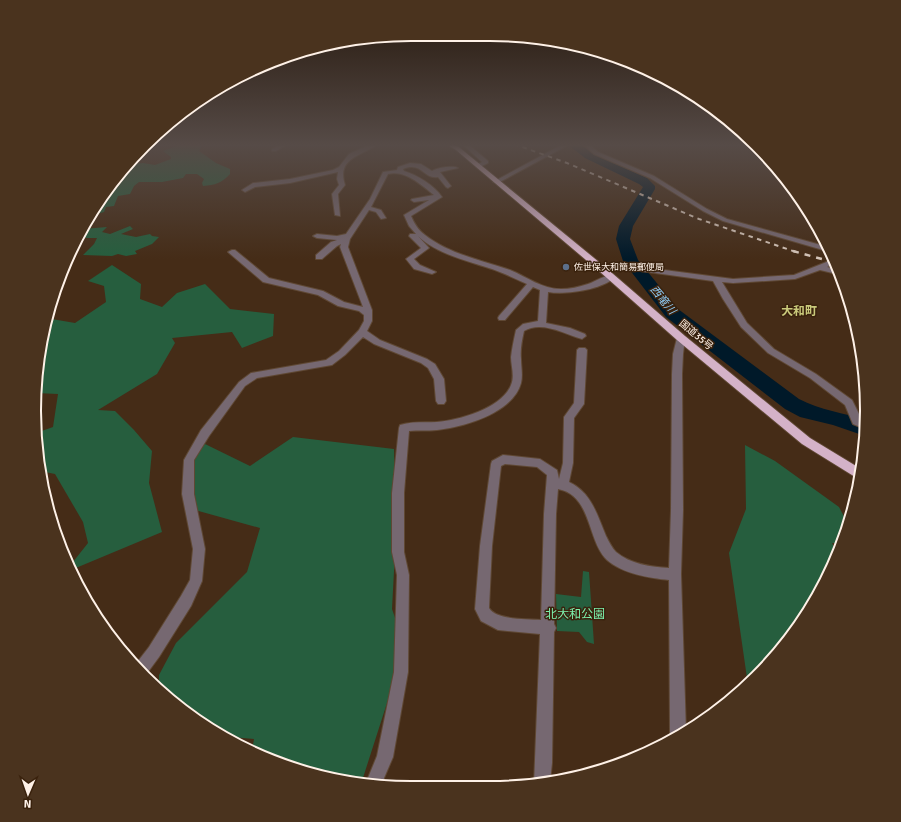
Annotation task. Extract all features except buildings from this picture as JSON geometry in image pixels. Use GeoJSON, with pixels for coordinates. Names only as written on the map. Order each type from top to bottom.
{"type":"FeatureCollection","features":[{"type":"Feature","properties":{"kind":"highway","name":"国道35号"},"geometry":{"type":"LineString","coordinates":[[496,182],[611,277],[681,338],[806,440],[855,471]]}},
{"type":"Feature","properties":{"kind":"street"},"geometry":{"type":"LineString","coordinates":[[245,190],[253,185],[277,182]]}},
{"type":"Feature","properties":{"kind":"street"},"geometry":{"type":"LineString","coordinates":[[338,215],[335,194],[342,185],[341,182]]}},
{"type":"Feature","properties":{"kind":"street"},"geometry":{"type":"LineString","coordinates":[[143,667],[178,614],[196,581],[199,549],[188,494],[189,460],[206,433],[242,384],[254,374],[329,363],[342,354],[362,332],[368,321],[368,314],[344,247],[347,237],[373,199],[381,182]]}},
{"type":"Feature","properties":{"kind":"street"},"geometry":{"type":"LineString","coordinates":[[420,182],[439,196]]}},
{"type":"Feature","properties":{"kind":"street"},"geometry":{"type":"LineString","coordinates":[[445,182],[448,186]]}},
{"type":"Feature","properties":{"kind":"street"},"geometry":{"type":"LineString","coordinates":[[661,182],[705,210],[725,220],[822,248]]}},
{"type":"Feature","properties":{"kind":"street"},"geometry":{"type":"LineString","coordinates":[[414,200],[439,196]]}},
{"type":"Feature","properties":{"kind":"street"},"geometry":{"type":"LineString","coordinates":[[439,196],[435,201],[416,209],[407,215],[411,224],[420,234],[436,246],[507,272],[544,289],[570,291],[611,277]]}},
{"type":"Feature","properties":{"kind":"street"},"geometry":{"type":"LineString","coordinates":[[367,208],[379,211],[383,218]]}},
{"type":"Feature","properties":{"kind":"street"},"geometry":{"type":"LineString","coordinates":[[420,234],[413,236],[425,248],[410,259],[417,267],[432,272]]}},
{"type":"Feature","properties":{"kind":"street"},"geometry":{"type":"LineString","coordinates":[[317,236],[337,238],[347,237]]}},
{"type":"Feature","properties":{"kind":"street"},"geometry":{"type":"LineString","coordinates":[[318,254],[347,237]]}},
{"type":"Feature","properties":{"kind":"street"},"geometry":{"type":"LineString","coordinates":[[320,245],[334,244]]}},
{"type":"Feature","properties":{"kind":"street"},"geometry":{"type":"LineString","coordinates":[[232,252],[266,280],[310,292],[320,293],[341,304],[362,309],[368,314]]}},
{"type":"Feature","properties":{"kind":"street"},"geometry":{"type":"LineString","coordinates":[[602,270],[631,268],[733,281],[795,277],[830,264]]}},
{"type":"Feature","properties":{"kind":"street"},"geometry":{"type":"LineString","coordinates":[[818,267],[833,271]]}},
{"type":"Feature","properties":{"kind":"street"},"geometry":{"type":"LineString","coordinates":[[717,280],[727,299],[744,325],[771,351],[813,376],[849,403],[857,421],[860,422]]}},
{"type":"Feature","properties":{"kind":"street"},"geometry":{"type":"LineString","coordinates":[[502,318],[531,284]]}},
{"type":"Feature","properties":{"kind":"street"},"geometry":{"type":"LineString","coordinates":[[376,779],[385,757],[401,672],[402,575],[398,552],[398,493],[404,428],[437,426],[474,418],[492,410],[505,400],[516,386],[518,377],[516,349],[520,330],[526,326],[542,323],[544,289]]}},
{"type":"Feature","properties":{"kind":"street"},"geometry":{"type":"LineString","coordinates":[[536,324],[567,330],[582,336]]}},
{"type":"Feature","properties":{"kind":"street"},"geometry":{"type":"LineString","coordinates":[[362,332],[377,342],[424,361],[432,366],[439,379],[441,401]]}},
{"type":"Feature","properties":{"kind":"street"},"geometry":{"type":"LineString","coordinates":[[678,729],[675,574],[677,510],[677,368],[681,338]]}},
{"type":"Feature","properties":{"kind":"street"},"geometry":{"type":"LineString","coordinates":[[543,777],[549,628],[550,514],[558,483],[568,463],[569,417],[579,404],[582,350]]}},
{"type":"Feature","properties":{"kind":"street"},"geometry":{"type":"LineString","coordinates":[[549,628],[498,623],[486,616],[482,609],[486,546],[496,464],[503,459],[540,463],[553,473],[558,483],[579,493],[585,499],[608,552],[613,557],[622,563],[659,574],[675,574]]}},
{"type":"Feature","properties":{"kind":"green space"},"geometry":{"type":"Polygon","coordinates":[[[120,182],[139,182],[134,186],[130,194],[118,196],[114,206],[106,207],[104,212],[98,214],[120,182]]]}},
{"type":"Feature","properties":{"kind":"green space"},"geometry":{"type":"Polygon","coordinates":[[[202,182],[219,182],[203,186],[202,182]]]}},
{"type":"Feature","properties":{"kind":"green space"},"geometry":{"type":"Polygon","coordinates":[[[130,226],[133,229],[121,234],[136,237],[150,234],[152,236],[159,237],[152,244],[135,251],[137,254],[126,256],[118,254],[112,256],[83,255],[94,244],[97,238],[84,237],[90,228],[107,227],[102,232],[110,234],[130,226]]]}},
{"type":"Feature","properties":{"kind":"green space"},"geometry":{"type":"Polygon","coordinates":[[[112,265],[141,284],[140,299],[162,307],[177,293],[205,284],[230,309],[274,314],[273,336],[242,348],[232,332],[172,338],[175,343],[157,374],[98,410],[115,411],[152,451],[149,483],[162,532],[76,568],[73,562],[88,543],[83,522],[55,474],[46,472],[42,431],[53,427],[58,394],[42,393],[42,387],[44,363],[53,319],[75,323],[106,302],[104,286],[88,281],[112,265]]]}},
{"type":"Feature","properties":{"kind":"green space"},"geometry":{"type":"Polygon","coordinates":[[[293,437],[394,449],[396,533],[392,609],[405,647],[363,778],[315,768],[269,753],[253,746],[254,739],[237,738],[205,719],[159,682],[159,675],[176,643],[247,572],[260,528],[195,510],[192,453],[205,444],[250,466],[293,437]]]}},
{"type":"Feature","properties":{"kind":"green space"},"geometry":{"type":"Polygon","coordinates":[[[745,445],[775,461],[839,507],[844,517],[835,543],[832,543],[834,547],[822,575],[798,617],[768,655],[747,678],[729,553],[746,509],[745,445]]]}},
{"type":"Feature","properties":{"kind":"green space","name":"北大和公園"},"geometry":{"type":"Polygon","coordinates":[[[583,571],[589,572],[594,644],[587,642],[579,632],[557,631],[556,594],[581,597],[583,571]]]}},
{"type":"Feature","properties":{"kind":"waterway","name":"西竜川"},"geometry":{"type":"LineString","coordinates":[[645,182],[649,186],[649,189],[626,226],[623,239],[631,261],[672,313],[792,404],[807,412],[834,418],[859,426]]}},
{"type":"Feature","properties":{"kind":"railway"},"geometry":{"type":"LineString","coordinates":[[613,182],[699,219],[793,251]]}},
{"type":"Feature","properties":{"kind":"railway"},"geometry":{"type":"LineString","coordinates":[[793,251],[828,261]]}},
{"type":"Feature","properties":{"kind":"place","name":"佐世保大和簡易郵便局"},"geometry":{"type":"Point","coordinates":[566,267]}},
{"type":"Feature","properties":{"kind":"district","name":"大和町"},"geometry":{"type":"Point","coordinates":[799,311]}}]}
